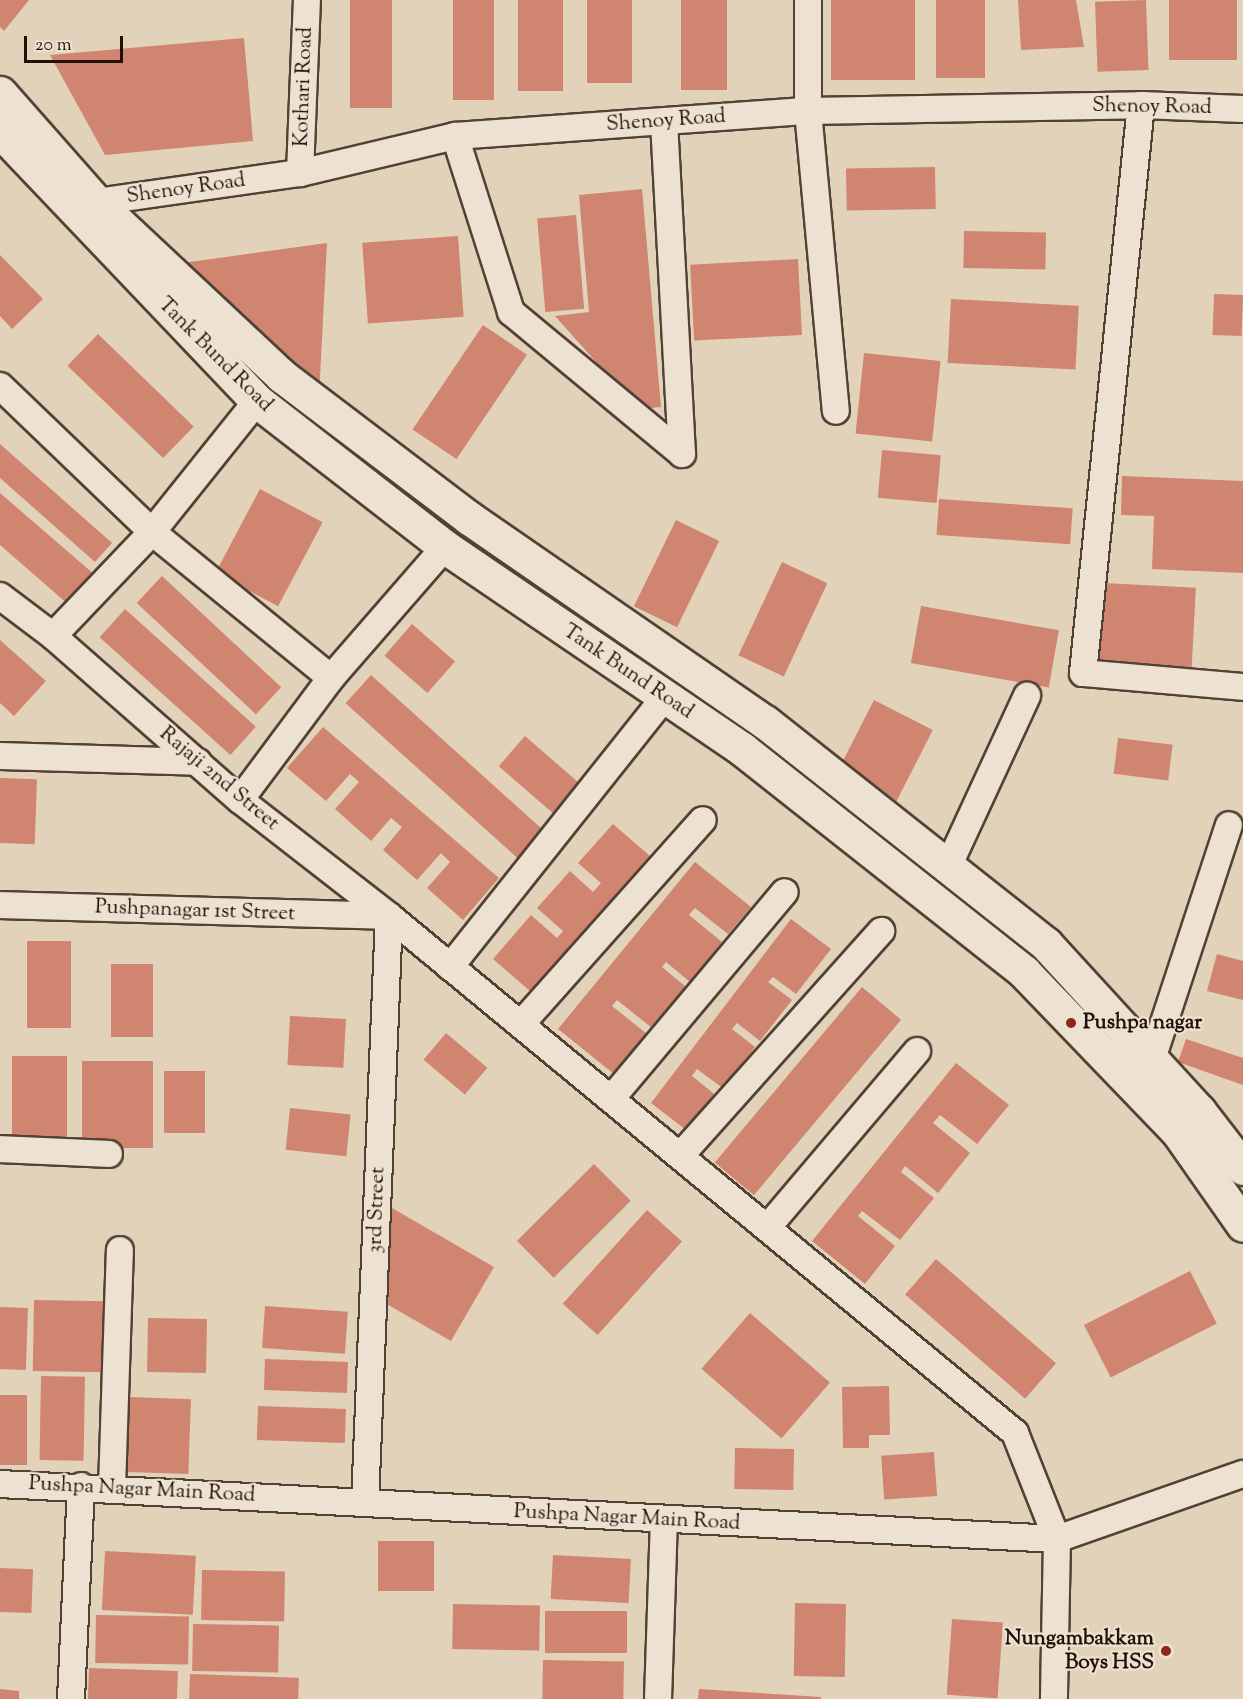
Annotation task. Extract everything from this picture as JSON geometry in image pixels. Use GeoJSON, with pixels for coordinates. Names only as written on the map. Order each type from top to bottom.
{"type":"FeatureCollection","features":[{"type":"Feature","properties":{"kind":"main road","name":"Tank Bund Road"},"geometry":{"type":"LineString","coordinates":[[0,93],[88,209],[257,401],[446,547],[741,749],[1024,972],[1178,1132],[1243,1225]]}},
{"type":"Feature","properties":{"kind":"main road","name":"Tank Bund Road"},"geometry":{"type":"LineString","coordinates":[[0,131],[282,376],[469,518],[765,722],[947,869],[1046,944],[1199,1111],[1243,1168]]}},
{"type":"Feature","properties":{"kind":"main road"},"geometry":{"type":"LineString","coordinates":[[1134,1087],[1152,1059]]}},
{"type":"Feature","properties":{"kind":"street","name":"Kothari Road"},"geometry":{"type":"LineString","coordinates":[[300,173],[307,0]]}},
{"type":"Feature","properties":{"kind":"street"},"geometry":{"type":"LineString","coordinates":[[808,0],[808,111],[836,411]]}},
{"type":"Feature","properties":{"kind":"street","name":"Shenoy Road"},"geometry":{"type":"LineString","coordinates":[[88,209],[300,173],[454,136],[808,111],[1141,105],[1243,109]]}},
{"type":"Feature","properties":{"kind":"street"},"geometry":{"type":"LineString","coordinates":[[1141,105],[1083,673],[1243,687]]}},
{"type":"Feature","properties":{"kind":"street"},"geometry":{"type":"LineString","coordinates":[[454,136],[511,312],[682,454],[664,121]]}},
{"type":"Feature","properties":{"kind":"street"},"geometry":{"type":"LineString","coordinates":[[0,386],[152,532],[331,678]]}},
{"type":"Feature","properties":{"kind":"street"},"geometry":{"type":"LineString","coordinates":[[53,636],[152,532],[257,401]]}},
{"type":"Feature","properties":{"kind":"street"},"geometry":{"type":"LineString","coordinates":[[240,800],[331,678],[446,547]]}},
{"type":"Feature","properties":{"kind":"street","name":"Rajaji 2nd Street"},"geometry":{"type":"LineString","coordinates":[[0,596],[53,636],[240,800],[389,916],[1015,1433],[1058,1539]]}},
{"type":"Feature","properties":{"kind":"street"},"geometry":{"type":"LineString","coordinates":[[947,869],[1027,696]]}},
{"type":"Feature","properties":{"kind":"street"},"geometry":{"type":"LineString","coordinates":[[450,967],[665,697]]}},
{"type":"Feature","properties":{"kind":"street"},"geometry":{"type":"LineString","coordinates":[[0,756],[198,762]]}},
{"type":"Feature","properties":{"kind":"street"},"geometry":{"type":"LineString","coordinates":[[521,1024],[703,820]]}},
{"type":"Feature","properties":{"kind":"street"},"geometry":{"type":"LineString","coordinates":[[1152,1059],[1229,825]]}},
{"type":"Feature","properties":{"kind":"street"},"geometry":{"type":"LineString","coordinates":[[611,1100],[785,892]]}},
{"type":"Feature","properties":{"kind":"street","name":"Pushpanagar 1st Street"},"geometry":{"type":"LineString","coordinates":[[0,905],[389,916]]}},
{"type":"Feature","properties":{"kind":"street","name":"3rd Street"},"geometry":{"type":"LineString","coordinates":[[365,1503],[389,916]]}},
{"type":"Feature","properties":{"kind":"street"},"geometry":{"type":"LineString","coordinates":[[680,1156],[881,931]]}},
{"type":"Feature","properties":{"kind":"street"},"geometry":{"type":"LineString","coordinates":[[767,1228],[917,1051]]}},
{"type":"Feature","properties":{"kind":"street"},"geometry":{"type":"LineString","coordinates":[[0,1149],[108,1154]]}},
{"type":"Feature","properties":{"kind":"street"},"geometry":{"type":"LineString","coordinates":[[112,1488],[120,1250]]}},
{"type":"Feature","properties":{"kind":"street","name":"Pushpa Nagar Main Road"},"geometry":{"type":"LineString","coordinates":[[0,1484],[81,1486],[664,1521],[1058,1539],[1243,1474]]}},
{"type":"Feature","properties":{"kind":"street"},"geometry":{"type":"LineString","coordinates":[[71,1699],[81,1486]]}},
{"type":"Feature","properties":{"kind":"street"},"geometry":{"type":"LineString","coordinates":[[658,1699],[664,1521]]}},
{"type":"Feature","properties":{"kind":"street"},"geometry":{"type":"LineString","coordinates":[[1054,1699],[1058,1539]]}},
{"type":"Feature","properties":{"kind":"building"},"geometry":{"type":"Polygon","coordinates":[[[0,0],[29,0],[4,31],[0,27],[0,0]]]}},
{"type":"Feature","properties":{"kind":"building"},"geometry":{"type":"Polygon","coordinates":[[[350,0],[392,0],[392,108],[350,108],[350,0]]]}},
{"type":"Feature","properties":{"kind":"building"},"geometry":{"type":"Polygon","coordinates":[[[453,0],[494,0],[494,100],[453,100],[453,0]]]}},
{"type":"Feature","properties":{"kind":"building"},"geometry":{"type":"Polygon","coordinates":[[[518,0],[563,0],[563,91],[518,91],[518,0]]]}},
{"type":"Feature","properties":{"kind":"building"},"geometry":{"type":"Polygon","coordinates":[[[587,0],[632,0],[632,83],[587,83],[587,0]]]}},
{"type":"Feature","properties":{"kind":"building"},"geometry":{"type":"Polygon","coordinates":[[[681,0],[727,0],[727,90],[681,90],[681,0]]]}},
{"type":"Feature","properties":{"kind":"building"},"geometry":{"type":"Polygon","coordinates":[[[831,0],[915,0],[915,80],[831,80],[831,0]]]}},
{"type":"Feature","properties":{"kind":"building"},"geometry":{"type":"Polygon","coordinates":[[[936,0],[985,0],[985,78],[936,78],[936,0]]]}},
{"type":"Feature","properties":{"kind":"building"},"geometry":{"type":"Polygon","coordinates":[[[1018,0],[1076,0],[1084,47],[1021,50],[1018,0]]]}},
{"type":"Feature","properties":{"kind":"building"},"geometry":{"type":"Polygon","coordinates":[[[1146,0],[1148,70],[1097,72],[1095,2],[1146,0]]]}},
{"type":"Feature","properties":{"kind":"building"},"geometry":{"type":"Polygon","coordinates":[[[1169,0],[1237,0],[1237,60],[1169,60],[1169,0]]]}},
{"type":"Feature","properties":{"kind":"building"},"geometry":{"type":"Polygon","coordinates":[[[244,38],[253,141],[105,155],[50,55],[244,38]]]}},
{"type":"Feature","properties":{"kind":"building"},"geometry":{"type":"Polygon","coordinates":[[[935,167],[936,209],[847,211],[846,169],[935,167]]]}},
{"type":"Feature","properties":{"kind":"building"},"geometry":{"type":"Polygon","coordinates":[[[642,189],[661,407],[638,409],[555,316],[589,312],[579,195],[642,189]]]}},
{"type":"Feature","properties":{"kind":"building"},"geometry":{"type":"Polygon","coordinates":[[[576,215],[584,309],[545,312],[537,218],[576,215]]]}},
{"type":"Feature","properties":{"kind":"building"},"geometry":{"type":"Polygon","coordinates":[[[964,231],[1046,232],[1045,269],[963,268],[964,231]]]}},
{"type":"Feature","properties":{"kind":"building"},"geometry":{"type":"Polygon","coordinates":[[[458,236],[464,317],[368,323],[362,243],[458,236]]]}},
{"type":"Feature","properties":{"kind":"building"},"geometry":{"type":"Polygon","coordinates":[[[327,243],[319,396],[168,265],[327,243]]]}},
{"type":"Feature","properties":{"kind":"building"},"geometry":{"type":"Polygon","coordinates":[[[0,255],[43,299],[12,329],[0,316],[0,255]]]}},
{"type":"Feature","properties":{"kind":"building"},"geometry":{"type":"Polygon","coordinates":[[[798,259],[802,335],[694,341],[690,265],[798,259]]]}},
{"type":"Feature","properties":{"kind":"building"},"geometry":{"type":"Polygon","coordinates":[[[1214,294],[1243,295],[1242,336],[1213,335],[1214,294]]]}},
{"type":"Feature","properties":{"kind":"building"},"geometry":{"type":"Polygon","coordinates":[[[951,299],[1079,306],[1075,370],[948,363],[951,299]]]}},
{"type":"Feature","properties":{"kind":"building"},"geometry":{"type":"Polygon","coordinates":[[[483,325],[527,355],[456,459],[413,429],[483,325]]]}},
{"type":"Feature","properties":{"kind":"building"},"geometry":{"type":"Polygon","coordinates":[[[98,334],[194,426],[163,458],[67,366],[98,334]]]}},
{"type":"Feature","properties":{"kind":"building"},"geometry":{"type":"Polygon","coordinates":[[[864,353],[941,361],[932,442],[856,434],[864,353]]]}},
{"type":"Feature","properties":{"kind":"building"},"geometry":{"type":"Polygon","coordinates":[[[0,444],[112,543],[95,562],[0,478],[0,444]]]}},
{"type":"Feature","properties":{"kind":"building"},"geometry":{"type":"Polygon","coordinates":[[[882,450],[941,455],[937,503],[878,498],[882,450]]]}},
{"type":"Feature","properties":{"kind":"building"},"geometry":{"type":"Polygon","coordinates":[[[1122,476],[1243,481],[1243,573],[1152,569],[1154,516],[1121,515],[1122,476]]]}},
{"type":"Feature","properties":{"kind":"building"},"geometry":{"type":"Polygon","coordinates":[[[260,489],[323,522],[278,606],[215,573],[260,489]]]}},
{"type":"Feature","properties":{"kind":"building"},"geometry":{"type":"Polygon","coordinates":[[[0,493],[95,575],[69,605],[0,545],[0,493]]]}},
{"type":"Feature","properties":{"kind":"building"},"geometry":{"type":"Polygon","coordinates":[[[939,499],[1073,508],[1070,544],[936,535],[939,499]]]}},
{"type":"Feature","properties":{"kind":"building"},"geometry":{"type":"Polygon","coordinates":[[[676,520],[719,541],[677,627],[634,606],[676,520]]]}},
{"type":"Feature","properties":{"kind":"building"},"geometry":{"type":"Polygon","coordinates":[[[782,562],[827,583],[784,676],[738,655],[782,562]]]}},
{"type":"Feature","properties":{"kind":"building"},"geometry":{"type":"Polygon","coordinates":[[[162,576],[281,687],[256,714],[137,603],[162,576]]]}},
{"type":"Feature","properties":{"kind":"building"},"geometry":{"type":"Polygon","coordinates":[[[1103,583],[1196,588],[1191,674],[1098,669],[1103,583]]]}},
{"type":"Feature","properties":{"kind":"building"},"geometry":{"type":"Polygon","coordinates":[[[921,606],[1059,630],[1049,687],[911,663],[921,606]]]}},
{"type":"Feature","properties":{"kind":"building"},"geometry":{"type":"Polygon","coordinates":[[[125,609],[256,727],[230,755],[100,637],[125,609]]]}},
{"type":"Feature","properties":{"kind":"building"},"geometry":{"type":"Polygon","coordinates":[[[412,624],[455,661],[427,693],[384,656],[412,624]]]}},
{"type":"Feature","properties":{"kind":"building"},"geometry":{"type":"Polygon","coordinates":[[[0,640],[46,681],[14,716],[0,703],[0,640]]]}},
{"type":"Feature","properties":{"kind":"building"},"geometry":{"type":"Polygon","coordinates":[[[371,675],[548,834],[522,862],[346,703],[371,675]]]}},
{"type":"Feature","properties":{"kind":"building"},"geometry":{"type":"Polygon","coordinates":[[[874,700],[933,730],[896,801],[838,771],[874,700]]]}},
{"type":"Feature","properties":{"kind":"building"},"geometry":{"type":"Polygon","coordinates":[[[323,727],[499,878],[463,920],[427,888],[450,862],[441,853],[417,880],[383,850],[402,827],[391,818],[371,841],[335,809],[359,782],[350,774],[326,801],[287,768],[323,727]]]}},
{"type":"Feature","properties":{"kind":"building"},"geometry":{"type":"Polygon","coordinates":[[[525,736],[582,786],[556,816],[499,766],[525,736]]]}},
{"type":"Feature","properties":{"kind":"building"},"geometry":{"type":"Polygon","coordinates":[[[1118,738],[1173,745],[1168,780],[1114,774],[1118,738]]]}},
{"type":"Feature","properties":{"kind":"building"},"geometry":{"type":"Polygon","coordinates":[[[0,778],[37,779],[35,844],[0,843],[0,778]]]}},
{"type":"Feature","properties":{"kind":"building"},"geometry":{"type":"Polygon","coordinates":[[[613,824],[650,856],[530,991],[493,959],[531,915],[557,938],[563,931],[537,908],[570,871],[593,892],[601,883],[578,863],[613,824]]]}},
{"type":"Feature","properties":{"kind":"building"},"geometry":{"type":"Polygon","coordinates":[[[695,862],[751,907],[728,934],[695,908],[689,915],[722,942],[690,982],[666,962],[662,967],[686,987],[652,1028],[617,1000],[612,1006],[647,1034],[614,1074],[558,1029],[695,862]]]}},
{"type":"Feature","properties":{"kind":"building"},"geometry":{"type":"Polygon","coordinates":[[[791,919],[831,949],[796,994],[773,977],[768,982],[792,1000],[760,1041],[737,1023],[732,1029],[755,1047],[724,1089],[697,1069],[692,1076],[718,1097],[690,1133],[651,1103],[791,919]]]}},
{"type":"Feature","properties":{"kind":"building"},"geometry":{"type":"Polygon","coordinates":[[[27,941],[71,941],[71,1028],[27,1028],[27,941]]]}},
{"type":"Feature","properties":{"kind":"building"},"geometry":{"type":"Polygon","coordinates":[[[1217,954],[1243,961],[1243,1000],[1207,991],[1217,954]]]}},
{"type":"Feature","properties":{"kind":"building"},"geometry":{"type":"Polygon","coordinates":[[[111,964],[153,964],[153,1037],[111,1037],[111,964]]]}},
{"type":"Feature","properties":{"kind":"building"},"geometry":{"type":"Polygon","coordinates":[[[862,987],[901,1020],[754,1195],[715,1162],[862,987]]]}},
{"type":"Feature","properties":{"kind":"building"},"geometry":{"type":"Polygon","coordinates":[[[290,1016],[346,1019],[343,1068],[287,1065],[290,1016]]]}},
{"type":"Feature","properties":{"kind":"building"},"geometry":{"type":"Polygon","coordinates":[[[446,1033],[487,1068],[465,1095],[424,1060],[446,1033]]]}},
{"type":"Feature","properties":{"kind":"building"},"geometry":{"type":"Polygon","coordinates":[[[1186,1039],[1243,1058],[1243,1085],[1178,1062],[1186,1039]]]}},
{"type":"Feature","properties":{"kind":"building"},"geometry":{"type":"Polygon","coordinates":[[[12,1056],[67,1056],[67,1145],[12,1145],[12,1056]]]}},
{"type":"Feature","properties":{"kind":"building"},"geometry":{"type":"Polygon","coordinates":[[[82,1061],[153,1061],[153,1148],[82,1148],[82,1061]]]}},
{"type":"Feature","properties":{"kind":"building"},"geometry":{"type":"Polygon","coordinates":[[[956,1063],[1009,1105],[977,1144],[940,1115],[933,1123],[970,1153],[938,1193],[905,1166],[901,1172],[934,1198],[900,1240],[862,1211],[858,1216],[895,1246],[865,1284],[812,1241],[956,1063]]]}},
{"type":"Feature","properties":{"kind":"building"},"geometry":{"type":"Polygon","coordinates":[[[164,1071],[205,1071],[205,1133],[164,1133],[164,1071]]]}},
{"type":"Feature","properties":{"kind":"building"},"geometry":{"type":"Polygon","coordinates":[[[290,1108],[351,1114],[346,1156],[286,1150],[290,1108]]]}},
{"type":"Feature","properties":{"kind":"building"},"geometry":{"type":"Polygon","coordinates":[[[594,1164],[631,1201],[554,1278],[517,1241],[594,1164]]]}},
{"type":"Feature","properties":{"kind":"building"},"geometry":{"type":"Polygon","coordinates":[[[392,1208],[494,1267],[451,1341],[378,1299],[392,1208]]]}},
{"type":"Feature","properties":{"kind":"building"},"geometry":{"type":"Polygon","coordinates":[[[647,1210],[682,1241],[598,1335],[563,1304],[647,1210]]]}},
{"type":"Feature","properties":{"kind":"building"},"geometry":{"type":"Polygon","coordinates":[[[936,1259],[1056,1363],[1025,1399],[905,1294],[936,1259]]]}},
{"type":"Feature","properties":{"kind":"building"},"geometry":{"type":"Polygon","coordinates":[[[1190,1271],[1217,1324],[1111,1378],[1084,1325],[1190,1271]]]}},
{"type":"Feature","properties":{"kind":"building"},"geometry":{"type":"Polygon","coordinates":[[[34,1300],[106,1301],[105,1372],[33,1371],[34,1300]]]}},
{"type":"Feature","properties":{"kind":"building"},"geometry":{"type":"Polygon","coordinates":[[[265,1306],[348,1312],[345,1354],[262,1348],[265,1306]]]}},
{"type":"Feature","properties":{"kind":"building"},"geometry":{"type":"Polygon","coordinates":[[[0,1307],[28,1308],[26,1370],[0,1369],[0,1307]]]}},
{"type":"Feature","properties":{"kind":"building"},"geometry":{"type":"Polygon","coordinates":[[[750,1313],[830,1383],[781,1438],[701,1369],[750,1313]]]}},
{"type":"Feature","properties":{"kind":"building"},"geometry":{"type":"Polygon","coordinates":[[[148,1318],[207,1319],[206,1373],[147,1372],[148,1318]]]}},
{"type":"Feature","properties":{"kind":"building"},"geometry":{"type":"Polygon","coordinates":[[[265,1359],[348,1362],[347,1393],[264,1390],[265,1359]]]}},
{"type":"Feature","properties":{"kind":"building"},"geometry":{"type":"Polygon","coordinates":[[[41,1376],[85,1377],[84,1461],[40,1460],[41,1376]]]}},
{"type":"Feature","properties":{"kind":"building"},"geometry":{"type":"Polygon","coordinates":[[[889,1386],[890,1435],[869,1435],[869,1448],[843,1448],[842,1387],[889,1386]]]}},
{"type":"Feature","properties":{"kind":"building"},"geometry":{"type":"Polygon","coordinates":[[[0,1395],[27,1395],[27,1465],[0,1465],[0,1395]]]}},
{"type":"Feature","properties":{"kind":"building"},"geometry":{"type":"Polygon","coordinates":[[[130,1397],[191,1399],[188,1474],[127,1472],[130,1397]]]}},
{"type":"Feature","properties":{"kind":"building"},"geometry":{"type":"Polygon","coordinates":[[[258,1406],[346,1409],[345,1443],[257,1440],[258,1406]]]}},
{"type":"Feature","properties":{"kind":"building"},"geometry":{"type":"Polygon","coordinates":[[[735,1448],[794,1449],[793,1490],[734,1489],[735,1448]]]}},
{"type":"Feature","properties":{"kind":"building"},"geometry":{"type":"Polygon","coordinates":[[[934,1452],[937,1496],[884,1500],[881,1456],[934,1452]]]}},
{"type":"Feature","properties":{"kind":"building"},"geometry":{"type":"Polygon","coordinates":[[[378,1541],[434,1541],[434,1591],[378,1591],[378,1541]]]}},
{"type":"Feature","properties":{"kind":"building"},"geometry":{"type":"Polygon","coordinates":[[[105,1551],[196,1556],[193,1615],[102,1610],[105,1551]]]}},
{"type":"Feature","properties":{"kind":"building"},"geometry":{"type":"Polygon","coordinates":[[[553,1555],[631,1559],[629,1603],[551,1599],[553,1555]]]}},
{"type":"Feature","properties":{"kind":"building"},"geometry":{"type":"Polygon","coordinates":[[[0,1568],[33,1569],[31,1613],[0,1612],[0,1568]]]}},
{"type":"Feature","properties":{"kind":"building"},"geometry":{"type":"Polygon","coordinates":[[[202,1570],[285,1571],[284,1621],[201,1620],[202,1570]]]}},
{"type":"Feature","properties":{"kind":"building"},"geometry":{"type":"Polygon","coordinates":[[[795,1603],[846,1604],[845,1677],[794,1676],[795,1603]]]}},
{"type":"Feature","properties":{"kind":"building"},"geometry":{"type":"Polygon","coordinates":[[[453,1604],[540,1606],[539,1651],[452,1649],[453,1604]]]}},
{"type":"Feature","properties":{"kind":"building"},"geometry":{"type":"Polygon","coordinates":[[[545,1611],[627,1611],[627,1653],[545,1653],[545,1611]]]}},
{"type":"Feature","properties":{"kind":"building"},"geometry":{"type":"Polygon","coordinates":[[[96,1615],[189,1617],[188,1665],[95,1663],[96,1615]]]}},
{"type":"Feature","properties":{"kind":"building"},"geometry":{"type":"Polygon","coordinates":[[[952,1619],[1003,1623],[998,1698],[947,1695],[952,1619]]]}},
{"type":"Feature","properties":{"kind":"building"},"geometry":{"type":"Polygon","coordinates":[[[193,1624],[279,1626],[278,1672],[192,1671],[193,1624]]]}},
{"type":"Feature","properties":{"kind":"building"},"geometry":{"type":"Polygon","coordinates":[[[543,1660],[624,1661],[623,1699],[542,1699],[543,1660]]]}},
{"type":"Feature","properties":{"kind":"building"},"geometry":{"type":"Polygon","coordinates":[[[89,1668],[178,1671],[177,1699],[88,1699],[89,1668]]]}},
{"type":"Feature","properties":{"kind":"building"},"geometry":{"type":"Polygon","coordinates":[[[190,1674],[299,1678],[298,1699],[189,1699],[190,1674]]]}},
{"type":"Feature","properties":{"kind":"building"},"geometry":{"type":"Polygon","coordinates":[[[0,1689],[19,1691],[19,1699],[0,1699],[0,1689]]]}},
{"type":"Feature","properties":{"kind":"building"},"geometry":{"type":"Polygon","coordinates":[[[699,1689],[821,1697],[821,1699],[698,1699],[699,1689]]]}},
{"type":"Feature","properties":{"kind":"place","name":"Pushpa nagar"},"geometry":{"type":"Point","coordinates":[1071,1023]}},
{"type":"Feature","properties":{"kind":"place","name":"Nungambakkam Boys HSS"},"geometry":{"type":"Point","coordinates":[1166,1651]}}]}
